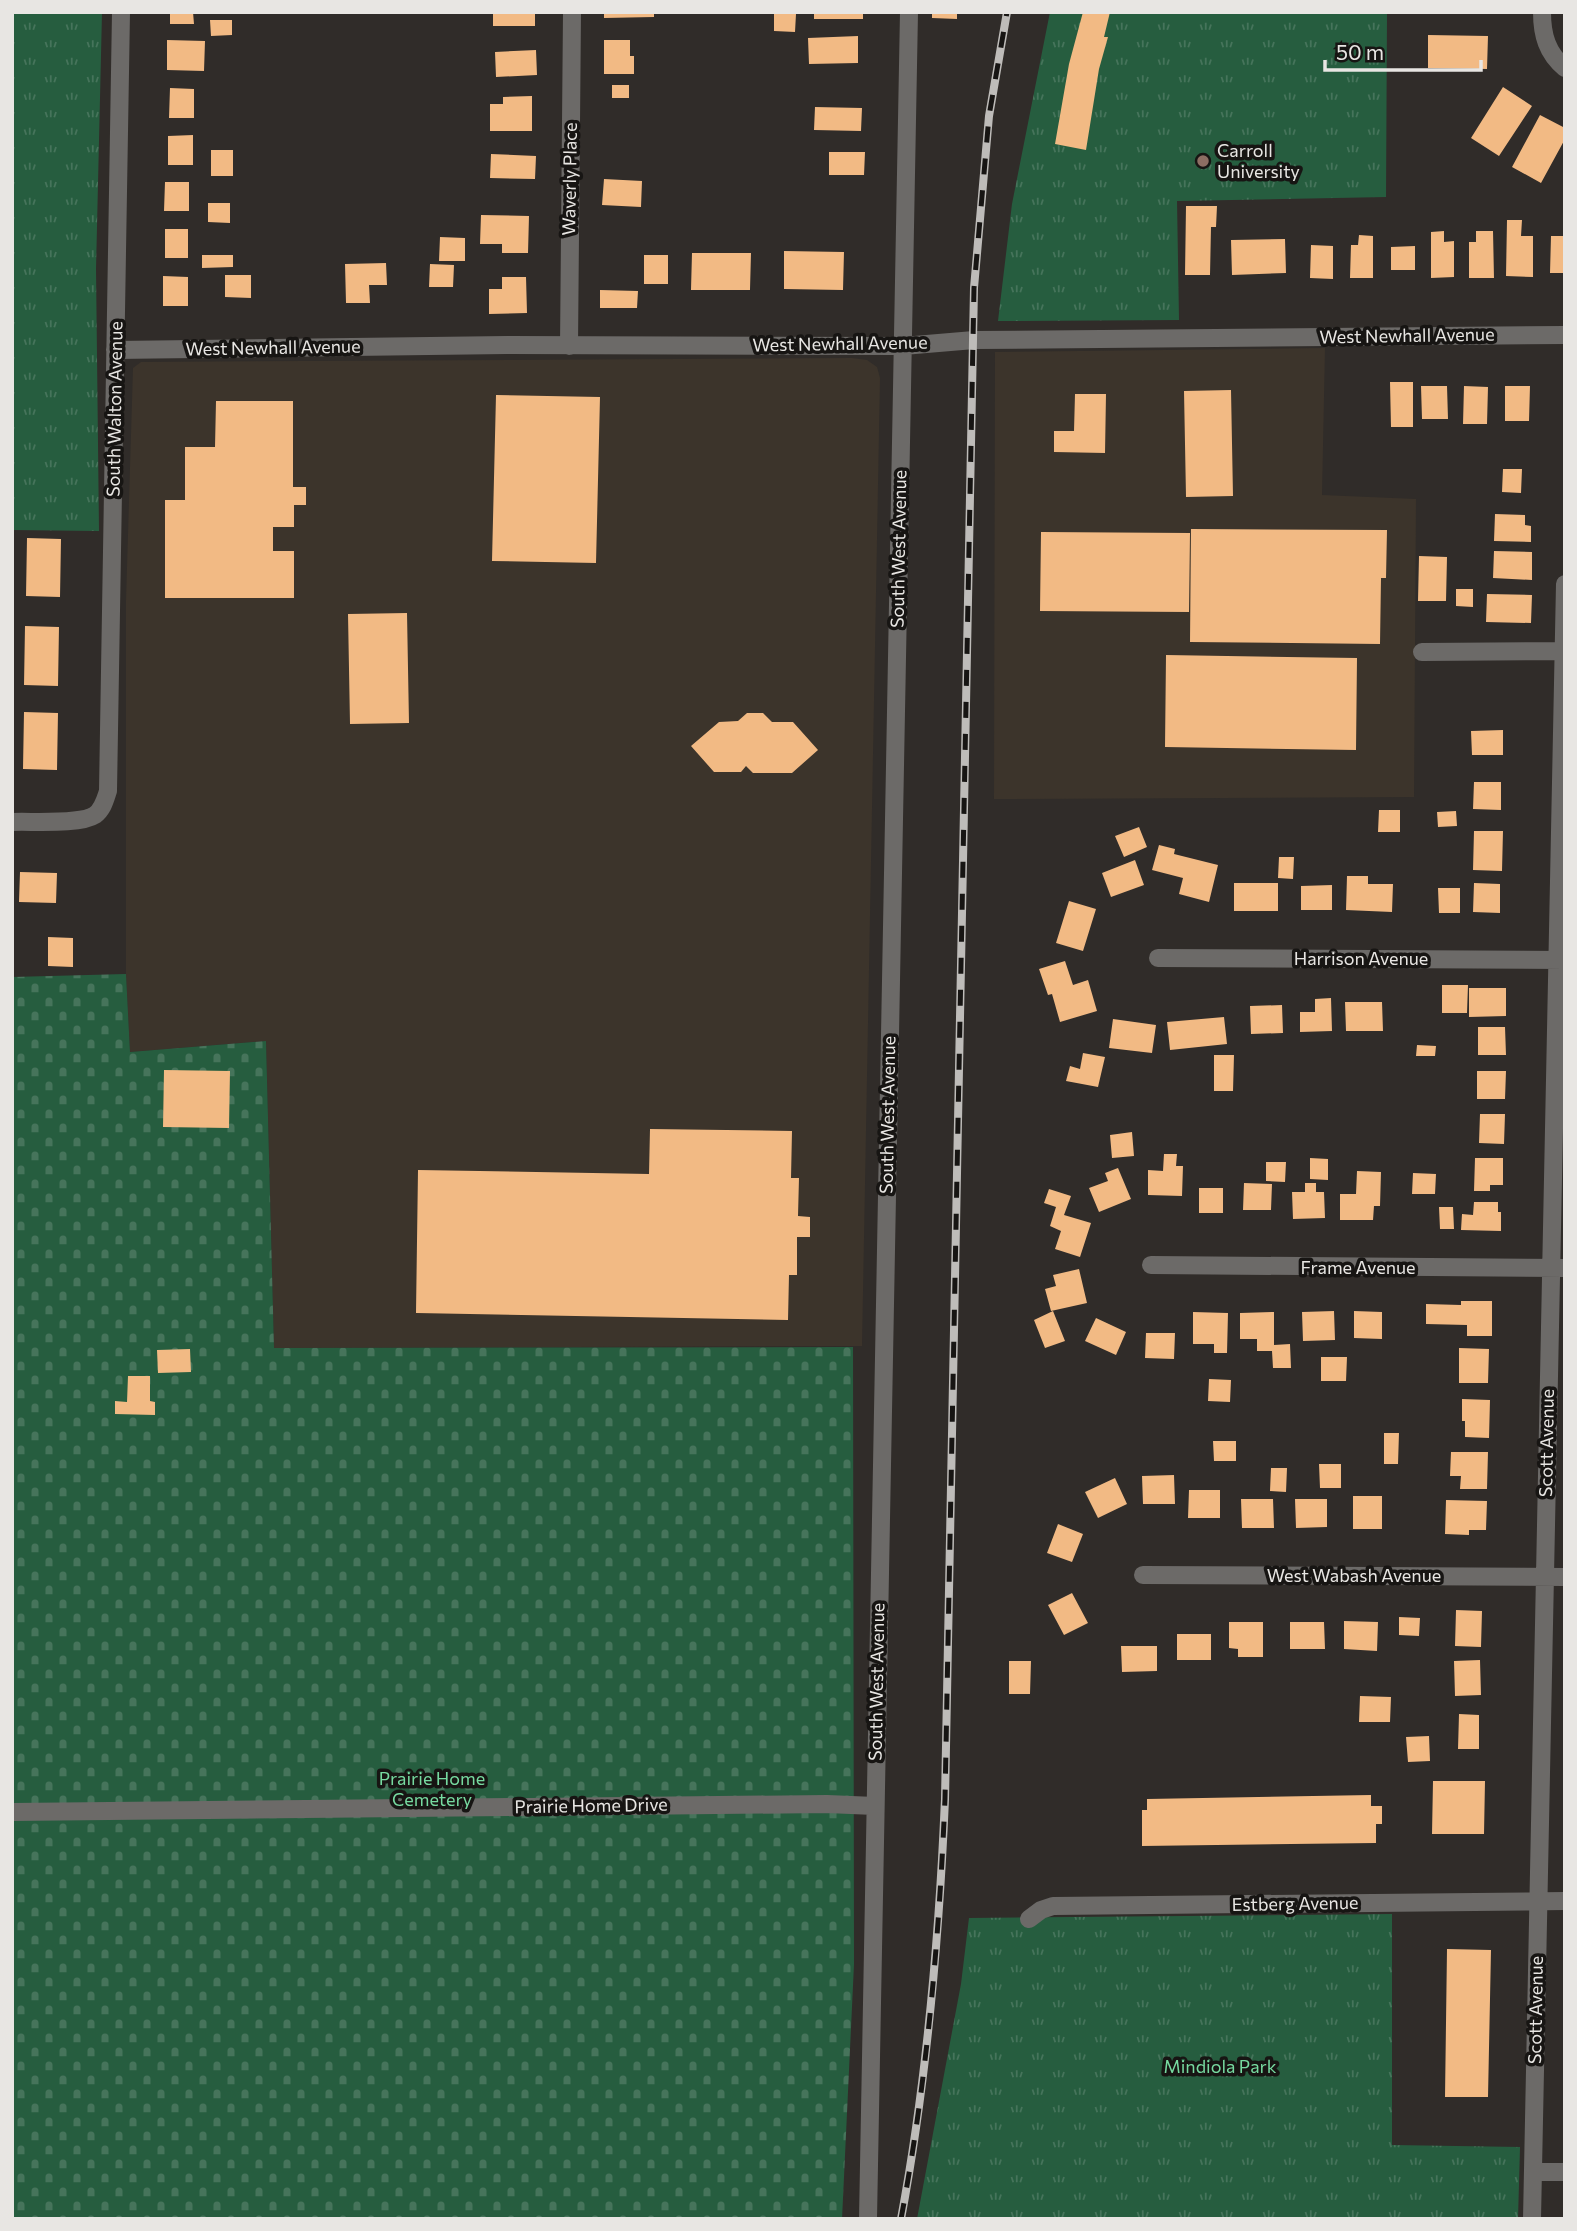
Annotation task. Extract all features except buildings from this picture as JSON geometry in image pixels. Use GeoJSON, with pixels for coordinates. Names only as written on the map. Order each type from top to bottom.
{"type":"FeatureCollection","features":[{"type":"Feature","properties":{"kind":"street","name":"South Walton Avenue"},"geometry":{"type":"LineString","coordinates":[[12,822],[82,820],[94,815],[104,805],[108,791],[121,12]]}},
{"type":"Feature","properties":{"kind":"street","name":"Waverly Place"},"geometry":{"type":"LineString","coordinates":[[569,345],[572,12]]}},
{"type":"Feature","properties":{"kind":"street","name":"South West Avenue"},"geometry":{"type":"LineString","coordinates":[[868,2219],[909,12]]}},
{"type":"Feature","properties":{"kind":"street"},"geometry":{"type":"LineString","coordinates":[[1542,12],[1544,40],[1552,55],[1565,68]]}},
{"type":"Feature","properties":{"kind":"street","name":"West Newhall Avenue"},"geometry":{"type":"LineString","coordinates":[[115,350],[569,345],[903,346],[974,340],[1565,335]]}},
{"type":"Feature","properties":{"kind":"street","name":"Scott Avenue"},"geometry":{"type":"LineString","coordinates":[[1532,2219],[1544,1577],[1558,1268],[1565,584]]}},
{"type":"Feature","properties":{"kind":"street"},"geometry":{"type":"LineString","coordinates":[[1422,652],[1564,651]]}},
{"type":"Feature","properties":{"kind":"street","name":"Harrison Avenue"},"geometry":{"type":"LineString","coordinates":[[1158,958],[1561,960]]}},
{"type":"Feature","properties":{"kind":"street","name":"Frame Avenue"},"geometry":{"type":"LineString","coordinates":[[1152,1265],[1558,1268]]}},
{"type":"Feature","properties":{"kind":"street","name":"West Wabash Avenue"},"geometry":{"type":"LineString","coordinates":[[1143,1575],[1565,1577]]}},
{"type":"Feature","properties":{"kind":"street","name":"Prairie Home Drive"},"geometry":{"type":"LineString","coordinates":[[12,1812],[827,1804],[876,1806]]}},
{"type":"Feature","properties":{"kind":"street","name":"Estberg Avenue"},"geometry":{"type":"LineString","coordinates":[[1029,1919],[1041,1910],[1053,1906],[1565,1901]]}},
{"type":"Feature","properties":{"kind":"street"},"geometry":{"type":"LineString","coordinates":[[1533,2172],[1565,2172]]}},
{"type":"Feature","properties":{"kind":"shaded area"},"geometry":{"type":"Polygon","coordinates":[[[1325,348],[1322,495],[1416,499],[1414,797],[994,799],[995,352],[1325,348]]]}},
{"type":"Feature","properties":{"kind":"shaded area"},"geometry":{"type":"Polygon","coordinates":[[[867,360],[877,367],[880,378],[862,1346],[274,1348],[266,1041],[130,1052],[126,974],[126,601],[133,368],[141,362],[867,360]]]}},
{"type":"Feature","properties":{"kind":"green space"},"geometry":{"type":"Polygon","coordinates":[[[12,12],[102,12],[96,269],[99,531],[12,530],[12,12]]]}},
{"type":"Feature","properties":{"kind":"green space","name":"Carroll University"},"geometry":{"type":"Polygon","coordinates":[[[1050,12],[1387,12],[1386,197],[1177,201],[1179,320],[998,321],[1012,204],[1050,12]]]}},
{"type":"Feature","properties":{"kind":"green space","name":"Prairie Home Cemetery"},"geometry":{"type":"Polygon","coordinates":[[[126,974],[130,1052],[266,1041],[274,1348],[853,1347],[854,1964],[842,2219],[12,2219],[12,977],[126,974]]]}},
{"type":"Feature","properties":{"kind":"green space","name":"Mindiola Park"},"geometry":{"type":"Polygon","coordinates":[[[1392,1914],[1392,2145],[1520,2147],[1518,2219],[917,2219],[961,1984],[969,1918],[1392,1914]]]}},
{"type":"Feature","properties":{"kind":"railway"},"geometry":{"type":"LineString","coordinates":[[901,2219],[931,2010],[945,1799],[974,288],[989,116],[1007,12]]}},
{"type":"Feature","properties":{"kind":"place","name":"Carroll University"},"geometry":{"type":"Point","coordinates":[1203,161]}}]}
